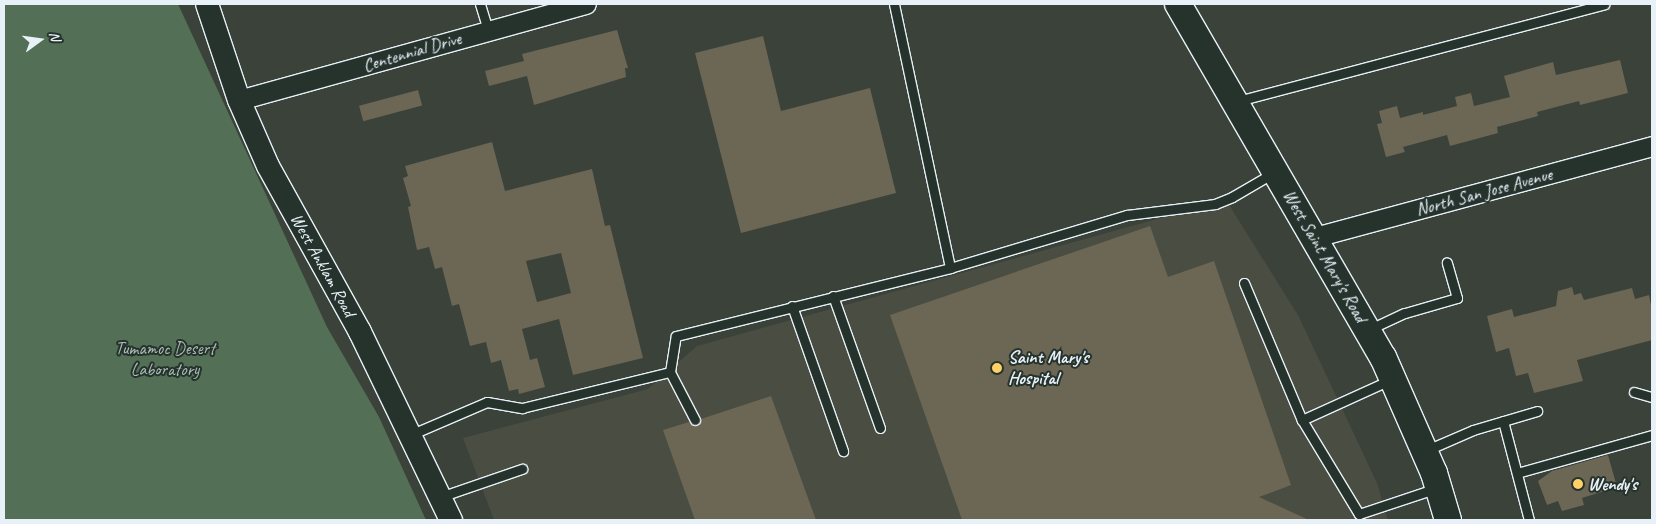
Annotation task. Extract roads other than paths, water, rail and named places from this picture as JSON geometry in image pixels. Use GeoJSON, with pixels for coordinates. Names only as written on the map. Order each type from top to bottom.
{"type":"FeatureCollection","features":[{"type":"Feature","properties":{"kind":"main road","name":"West Saint Mary's Road"},"geometry":{"type":"LineString","coordinates":[[1178,4],[1368,330],[1393,379],[1424,451],[1448,520]]}},
{"type":"Feature","properties":{"kind":"street","name":"West Anklam Road"},"geometry":{"type":"LineString","coordinates":[[207,4],[239,100],[268,166],[360,332],[451,520]]}},
{"type":"Feature","properties":{"kind":"street","name":"Centennial Drive"},"geometry":{"type":"LineString","coordinates":[[239,100],[586,4]]}},
{"type":"Feature","properties":{"kind":"street","name":"North San Jose Avenue"},"geometry":{"type":"LineString","coordinates":[[1315,237],[1652,146]]}},
{"type":"Feature","properties":{"kind":"lane"},"geometry":{"type":"LineString","coordinates":[[480,4],[488,31]]}},
{"type":"Feature","properties":{"kind":"lane"},"geometry":{"type":"LineString","coordinates":[[894,4],[950,268]]}},
{"type":"Feature","properties":{"kind":"lane"},"geometry":{"type":"LineString","coordinates":[[1235,101],[1604,4]]}},
{"type":"Feature","properties":{"kind":"lane"},"geometry":{"type":"LineString","coordinates":[[695,420],[670,372],[676,336],[950,268],[1127,215],[1215,204],[1232,197],[1275,171]]}},
{"type":"Feature","properties":{"kind":"lane"},"geometry":{"type":"LineString","coordinates":[[1368,330],[1405,313],[1457,298],[1447,262]]}},
{"type":"Feature","properties":{"kind":"lane"},"geometry":{"type":"LineString","coordinates":[[1244,283],[1302,420],[1359,514],[1438,488]]}},
{"type":"Feature","properties":{"kind":"lane"},"geometry":{"type":"LineString","coordinates":[[833,296],[880,428]]}},
{"type":"Feature","properties":{"kind":"lane"},"geometry":{"type":"LineString","coordinates":[[792,306],[842,451]]}},
{"type":"Feature","properties":{"kind":"lane"},"geometry":{"type":"LineString","coordinates":[[410,435],[486,402],[522,408],[670,372]]}},
{"type":"Feature","properties":{"kind":"lane"},"geometry":{"type":"LineString","coordinates":[[1302,420],[1393,379]]}},
{"type":"Feature","properties":{"kind":"lane"},"geometry":{"type":"LineString","coordinates":[[1634,392],[1652,397]]}},
{"type":"Feature","properties":{"kind":"lane"},"geometry":{"type":"LineString","coordinates":[[1424,451],[1472,430],[1537,411]]}},
{"type":"Feature","properties":{"kind":"lane"},"geometry":{"type":"LineString","coordinates":[[1503,421],[1529,520]]}},
{"type":"Feature","properties":{"kind":"lane"},"geometry":{"type":"LineString","coordinates":[[1517,473],[1652,435]]}},
{"type":"Feature","properties":{"kind":"lane"},"geometry":{"type":"LineString","coordinates":[[440,498],[522,469]]}},
{"type":"Feature","properties":{"kind":"place","name":"Saint Mary's Hospital"},"geometry":{"type":"Point","coordinates":[997,368]}},
{"type":"Feature","properties":{"kind":"place","name":"Wendy's"},"geometry":{"type":"Point","coordinates":[1578,484]}},
{"type":"Feature","properties":{"kind":"park label","name":"Tumamoc Desert Laboratory"},"geometry":{"type":"Point","coordinates":[165,359]}}]}
